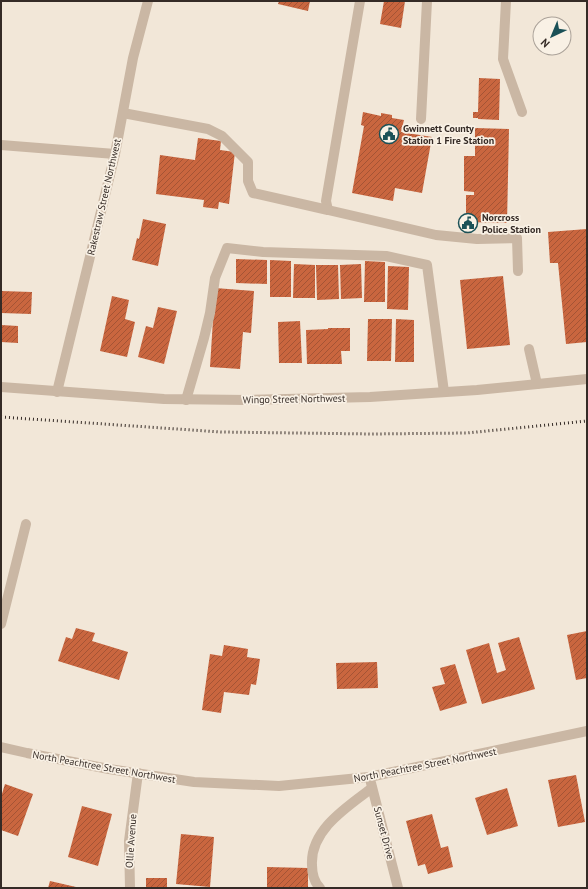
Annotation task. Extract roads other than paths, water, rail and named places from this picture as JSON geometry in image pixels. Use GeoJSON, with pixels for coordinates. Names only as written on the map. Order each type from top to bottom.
{"type":"FeatureCollection","features":[{"type":"Feature","properties":{"kind":"street","name":"Rakestraw Street Northwest"},"geometry":{"type":"LineString","coordinates":[[57,392],[115,154],[133,58],[148,1]]}},
{"type":"Feature","properties":{"kind":"street"},"geometry":{"type":"LineString","coordinates":[[328,210],[326,201],[360,1]]}},
{"type":"Feature","properties":{"kind":"street"},"geometry":{"type":"LineString","coordinates":[[420,119],[427,1]]}},
{"type":"Feature","properties":{"kind":"street"},"geometry":{"type":"LineString","coordinates":[[506,1],[503,59],[522,112]]}},
{"type":"Feature","properties":{"kind":"street"},"geometry":{"type":"LineString","coordinates":[[123,113],[208,129],[222,136],[248,162],[248,181],[253,193],[436,235],[477,239],[517,238],[518,271]]}},
{"type":"Feature","properties":{"kind":"street"},"geometry":{"type":"LineString","coordinates":[[1,145],[115,154]]}},
{"type":"Feature","properties":{"kind":"street"},"geometry":{"type":"LineString","coordinates":[[186,400],[204,338],[215,278],[227,248],[263,252],[386,256],[427,265],[444,392]]}},
{"type":"Feature","properties":{"kind":"street"},"geometry":{"type":"LineString","coordinates":[[529,349],[537,384]]}},
{"type":"Feature","properties":{"kind":"street","name":"Wingo Street Northwest"},"geometry":{"type":"LineString","coordinates":[[1,387],[186,400],[247,400],[370,397],[444,392],[473,385],[537,384],[587,379]]}},
{"type":"Feature","properties":{"kind":"street"},"geometry":{"type":"LineString","coordinates":[[1,624],[26,524]]}},
{"type":"Feature","properties":{"kind":"street","name":"North Peachtree Street Northwest"},"geometry":{"type":"LineString","coordinates":[[1,747],[27,754],[194,782],[278,786],[369,778],[587,731]]}},
{"type":"Feature","properties":{"kind":"street","name":"Ollie Avenue"},"geometry":{"type":"LineString","coordinates":[[130,888],[129,841],[138,773]]}},
{"type":"Feature","properties":{"kind":"street","name":"Sunset Drive"},"geometry":{"type":"LineString","coordinates":[[369,778],[398,888]]}},
{"type":"Feature","properties":{"kind":"street"},"geometry":{"type":"LineString","coordinates":[[320,888],[312,874],[311,859],[314,847],[320,835],[338,814],[372,788]]}},
{"type":"Feature","properties":{"kind":"railway"},"geometry":{"type":"LineString","coordinates":[[1,417],[221,432],[372,434],[467,433],[587,421]]}},
{"type":"Feature","properties":{"kind":"place","name":"Gwinnett County Station 1 Fire Station"},"geometry":{"type":"Point","coordinates":[389,134]}},
{"type":"Feature","properties":{"kind":"place","name":"Norcross Police Station"},"geometry":{"type":"Point","coordinates":[468,223]}}]}
